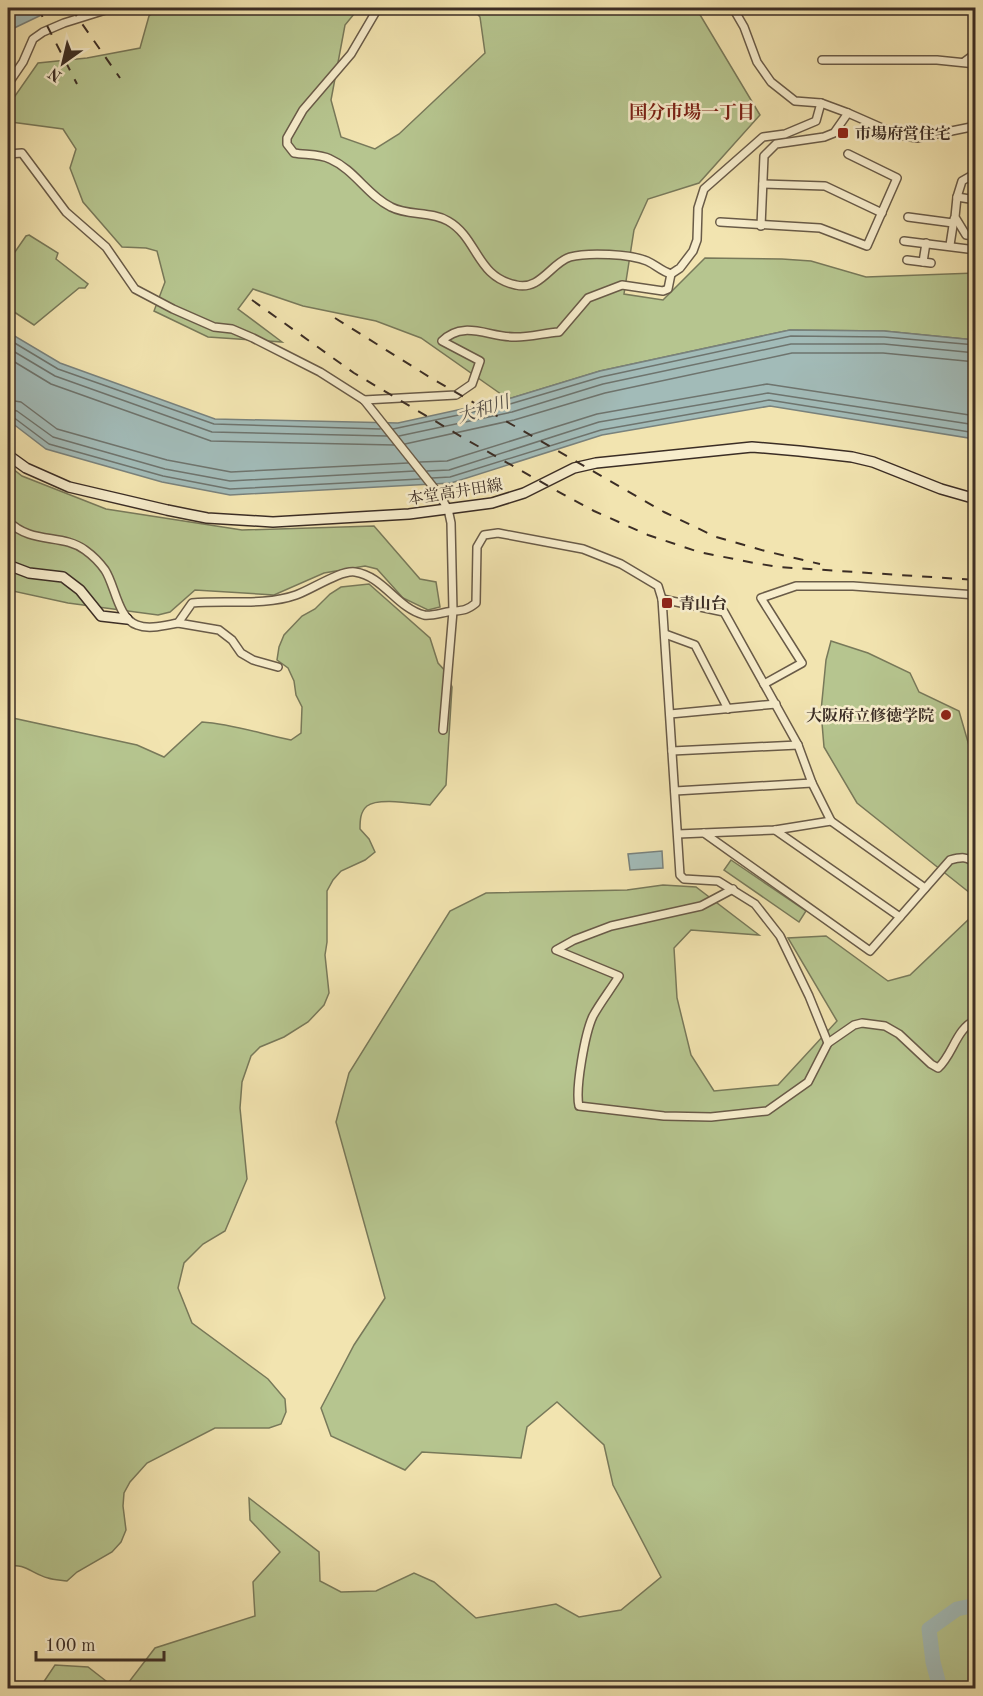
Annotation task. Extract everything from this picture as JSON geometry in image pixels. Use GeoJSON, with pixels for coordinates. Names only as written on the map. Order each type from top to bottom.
{"type":"FeatureCollection","features":[{"type":"Feature","properties":{"kind":"main road","name":"本堂高井田線"},"geometry":{"type":"LineString","coordinates":[[8,455],[26,468],[69,487],[207,518],[273,522],[409,514],[492,503],[524,493],[574,468],[596,463],[752,447],[862,460],[975,499]]}},
{"type":"Feature","properties":{"kind":"main road"},"geometry":{"type":"LineString","coordinates":[[8,565],[29,573],[63,577],[80,590],[101,616],[126,619]]}},
{"type":"Feature","properties":{"kind":"street"},"geometry":{"type":"LineString","coordinates":[[8,84],[23,62],[33,39],[64,23],[112,8]]}},
{"type":"Feature","properties":{"kind":"street"},"geometry":{"type":"LineString","coordinates":[[378,8],[351,54],[303,110],[286,138],[287,144],[294,153],[329,158],[351,171],[373,196],[393,208],[448,221],[462,233],[483,265],[496,279],[517,286],[529,286],[569,258],[586,256],[630,255],[650,262],[661,271],[671,274]]}},
{"type":"Feature","properties":{"kind":"street"},"geometry":{"type":"LineString","coordinates":[[733,8],[744,27],[757,62],[771,82],[795,101],[821,103],[898,135],[917,138],[975,126]]}},
{"type":"Feature","properties":{"kind":"street"},"geometry":{"type":"LineString","coordinates":[[964,63],[975,53]]}},
{"type":"Feature","properties":{"kind":"street"},"geometry":{"type":"LineString","coordinates":[[822,60],[914,60],[975,64]]}},
{"type":"Feature","properties":{"kind":"street"},"geometry":{"type":"LineString","coordinates":[[366,404],[456,395],[472,384],[480,360],[442,341],[454,332],[471,330],[514,337],[559,332],[588,298],[622,285],[663,291],[668,289],[671,274],[680,268],[693,252],[697,240],[698,208],[704,189],[763,137],[785,134],[816,121],[821,103]]}},
{"type":"Feature","properties":{"kind":"street"},"geometry":{"type":"LineString","coordinates":[[761,226],[764,156],[776,144],[824,137],[834,133],[848,113]]}},
{"type":"Feature","properties":{"kind":"street"},"geometry":{"type":"LineString","coordinates":[[8,154],[22,153],[66,212],[106,247],[135,289],[214,327],[232,329],[253,338],[320,372],[366,404],[438,493],[448,509],[451,523],[453,611],[443,730]]}},
{"type":"Feature","properties":{"kind":"street"},"geometry":{"type":"LineString","coordinates":[[720,222],[820,228],[867,246],[897,178],[848,154]]}},
{"type":"Feature","properties":{"kind":"street"},"geometry":{"type":"LineString","coordinates":[[950,245],[957,197],[962,181],[975,173]]}},
{"type":"Feature","properties":{"kind":"street"},"geometry":{"type":"LineString","coordinates":[[763,184],[825,186],[882,213]]}},
{"type":"Feature","properties":{"kind":"street"},"geometry":{"type":"LineString","coordinates":[[957,197],[975,200]]}},
{"type":"Feature","properties":{"kind":"street"},"geometry":{"type":"LineString","coordinates":[[908,217],[954,220],[966,235],[975,236]]}},
{"type":"Feature","properties":{"kind":"street"},"geometry":{"type":"LineString","coordinates":[[904,241],[950,245],[975,250]]}},
{"type":"Feature","properties":{"kind":"street"},"geometry":{"type":"LineString","coordinates":[[907,260],[927,262],[926,243]]}},
{"type":"Feature","properties":{"kind":"street"},"geometry":{"type":"LineString","coordinates":[[8,521],[28,535],[73,544],[84,549],[105,571],[126,619],[136,625],[156,626],[178,622],[219,630],[232,640],[241,653],[253,660],[278,667]]}},
{"type":"Feature","properties":{"kind":"street"},"geometry":{"type":"LineString","coordinates":[[178,622],[192,603],[274,602],[354,572],[376,580],[403,603],[425,615],[466,611],[476,603],[477,547],[484,536],[498,533],[583,549],[621,564],[658,586],[662,600],[665,634],[680,875],[684,879],[718,880],[755,904],[780,936],[809,996],[828,1043]]}},
{"type":"Feature","properties":{"kind":"street"},"geometry":{"type":"LineString","coordinates":[[764,684],[802,663],[761,598],[796,586],[853,586],[975,595]]}},
{"type":"Feature","properties":{"kind":"street"},"geometry":{"type":"LineString","coordinates":[[662,600],[724,612],[798,745],[812,783],[831,821],[926,888]]}},
{"type":"Feature","properties":{"kind":"street"},"geometry":{"type":"LineString","coordinates":[[665,634],[695,645],[728,709]]}},
{"type":"Feature","properties":{"kind":"street"},"geometry":{"type":"LineString","coordinates":[[670,714],[776,704]]}},
{"type":"Feature","properties":{"kind":"street"},"geometry":{"type":"LineString","coordinates":[[672,750],[798,745]]}},
{"type":"Feature","properties":{"kind":"street"},"geometry":{"type":"LineString","coordinates":[[675,791],[812,783]]}},
{"type":"Feature","properties":{"kind":"street"},"geometry":{"type":"LineString","coordinates":[[678,834],[775,830],[831,821]]}},
{"type":"Feature","properties":{"kind":"street"},"geometry":{"type":"LineString","coordinates":[[775,830],[900,917]]}},
{"type":"Feature","properties":{"kind":"street"},"geometry":{"type":"LineString","coordinates":[[704,833],[870,951],[950,860],[961,857],[969,858],[975,864]]}},
{"type":"Feature","properties":{"kind":"street"},"geometry":{"type":"LineString","coordinates":[[734,889],[700,906],[611,926],[574,940],[556,950],[620,976],[592,1017],[581,1064],[579,1106],[664,1116],[711,1117],[767,1111],[808,1082],[828,1043],[854,1025],[870,1023],[885,1026],[899,1034],[938,1068],[945,1061],[965,1028],[975,1020]]}},
{"type":"Feature","properties":{"kind":"green space"},"geometry":{"type":"Polygon","coordinates":[[[160,8],[359,8],[345,25],[331,100],[341,137],[375,149],[399,134],[485,53],[480,17],[472,8],[696,8],[760,115],[699,183],[648,199],[634,230],[624,294],[663,300],[705,258],[811,261],[866,277],[975,273],[975,340],[884,331],[790,330],[600,371],[508,399],[421,338],[376,321],[303,306],[253,289],[238,309],[282,342],[208,337],[154,311],[165,282],[157,251],[122,247],[83,202],[70,168],[76,149],[63,129],[11,122],[8,114],[8,106],[38,63],[87,58],[140,48],[149,16],[160,8]]]}},
{"type":"Feature","properties":{"kind":"green space"},"geometry":{"type":"Polygon","coordinates":[[[29,235],[58,253],[56,259],[88,284],[85,288],[79,288],[34,325],[8,308],[8,262],[29,235]]]}},
{"type":"Feature","properties":{"kind":"green space"},"geometry":{"type":"Polygon","coordinates":[[[8,465],[22,476],[106,509],[242,530],[374,526],[420,579],[436,582],[440,607],[428,610],[403,598],[377,569],[365,566],[324,573],[274,595],[195,590],[170,612],[158,615],[68,603],[8,590],[8,465]]]}},
{"type":"Feature","properties":{"kind":"green space"},"geometry":{"type":"Polygon","coordinates":[[[369,584],[430,638],[438,663],[447,673],[452,687],[446,785],[430,805],[380,802],[372,803],[363,811],[360,829],[369,839],[375,852],[365,860],[341,871],[327,891],[325,955],[329,993],[324,1005],[308,1022],[284,1037],[260,1047],[251,1056],[242,1082],[240,1108],[247,1179],[225,1231],[203,1244],[184,1263],[178,1288],[192,1323],[268,1379],[285,1399],[286,1412],[281,1424],[269,1428],[215,1428],[147,1463],[130,1482],[124,1493],[126,1530],[121,1542],[112,1552],[77,1572],[67,1581],[48,1578],[19,1566],[8,1567],[8,717],[137,745],[164,757],[202,722],[236,727],[291,740],[301,733],[302,707],[288,668],[277,660],[284,635],[302,616],[315,609],[341,587],[369,584]]]}},
{"type":"Feature","properties":{"kind":"green space"},"geometry":{"type":"Polygon","coordinates":[[[831,641],[868,653],[910,673],[919,692],[959,711],[970,749],[970,783],[975,788],[975,897],[857,803],[824,747],[821,711],[826,660],[831,641]]]}},
{"type":"Feature","properties":{"kind":"green space"},"geometry":{"type":"Polygon","coordinates":[[[731,860],[806,911],[799,922],[724,870],[731,860]]]}},
{"type":"Feature","properties":{"kind":"green space"},"geometry":{"type":"Polygon","coordinates":[[[663,885],[696,887],[759,935],[691,930],[674,948],[677,998],[691,1055],[714,1091],[778,1085],[837,1021],[788,938],[826,936],[888,981],[910,975],[970,918],[975,909],[975,1688],[115,1688],[129,1682],[155,1648],[255,1616],[253,1582],[280,1552],[250,1520],[249,1498],[319,1552],[320,1581],[341,1592],[376,1591],[414,1573],[434,1582],[476,1618],[556,1604],[579,1617],[621,1610],[661,1577],[613,1485],[604,1445],[557,1402],[527,1427],[521,1458],[422,1452],[405,1470],[331,1436],[321,1408],[354,1345],[385,1298],[336,1122],[349,1073],[450,911],[486,893],[627,890],[663,885]]]}},
{"type":"Feature","properties":{"kind":"green space"},"geometry":{"type":"Polygon","coordinates":[[[55,1665],[88,1667],[115,1688],[44,1688],[43,1683],[55,1665]]]}},
{"type":"Feature","properties":{"kind":"water"},"geometry":{"type":"Polygon","coordinates":[[[8,8],[56,8],[8,31],[8,8]]]}},
{"type":"Feature","properties":{"kind":"water","name":"大和川"},"geometry":{"type":"Polygon","coordinates":[[[790,330],[884,331],[975,340],[975,439],[770,406],[602,435],[451,483],[230,495],[162,482],[46,449],[8,420],[8,332],[60,363],[215,419],[398,423],[508,399],[600,371],[790,330]]]}},
{"type":"Feature","properties":{"kind":"water"},"geometry":{"type":"Polygon","coordinates":[[[662,851],[663,868],[630,870],[628,854],[662,851]]]}},
{"type":"Feature","properties":{"kind":"waterway"},"geometry":{"type":"LineString","coordinates":[[940,1688],[933,1662],[929,1629],[957,1609],[976,1605]]}},
{"type":"Feature","properties":{"kind":"railway"},"geometry":{"type":"LineString","coordinates":[[38,8],[77,84]]}},
{"type":"Feature","properties":{"kind":"railway"},"geometry":{"type":"LineString","coordinates":[[71,8],[120,78]]}},
{"type":"Feature","properties":{"kind":"railway"},"geometry":{"type":"LineString","coordinates":[[252,300],[354,373],[566,496],[648,535],[699,552],[779,567],[976,580]]}},
{"type":"Feature","properties":{"kind":"railway"},"geometry":{"type":"LineString","coordinates":[[335,318],[431,378],[664,512],[716,537],[820,564]]}},
{"type":"Feature","properties":{"kind":"place","name":"市場府営住宅"},"geometry":{"type":"Point","coordinates":[843,133]}},
{"type":"Feature","properties":{"kind":"place","name":"青山台"},"geometry":{"type":"Point","coordinates":[667,603]}},
{"type":"Feature","properties":{"kind":"place","name":"大阪府立修徳学院"},"geometry":{"type":"Point","coordinates":[946,715]}},
{"type":"Feature","properties":{"kind":"district","name":"国分市場一丁目"},"geometry":{"type":"Point","coordinates":[692,112]}}]}
